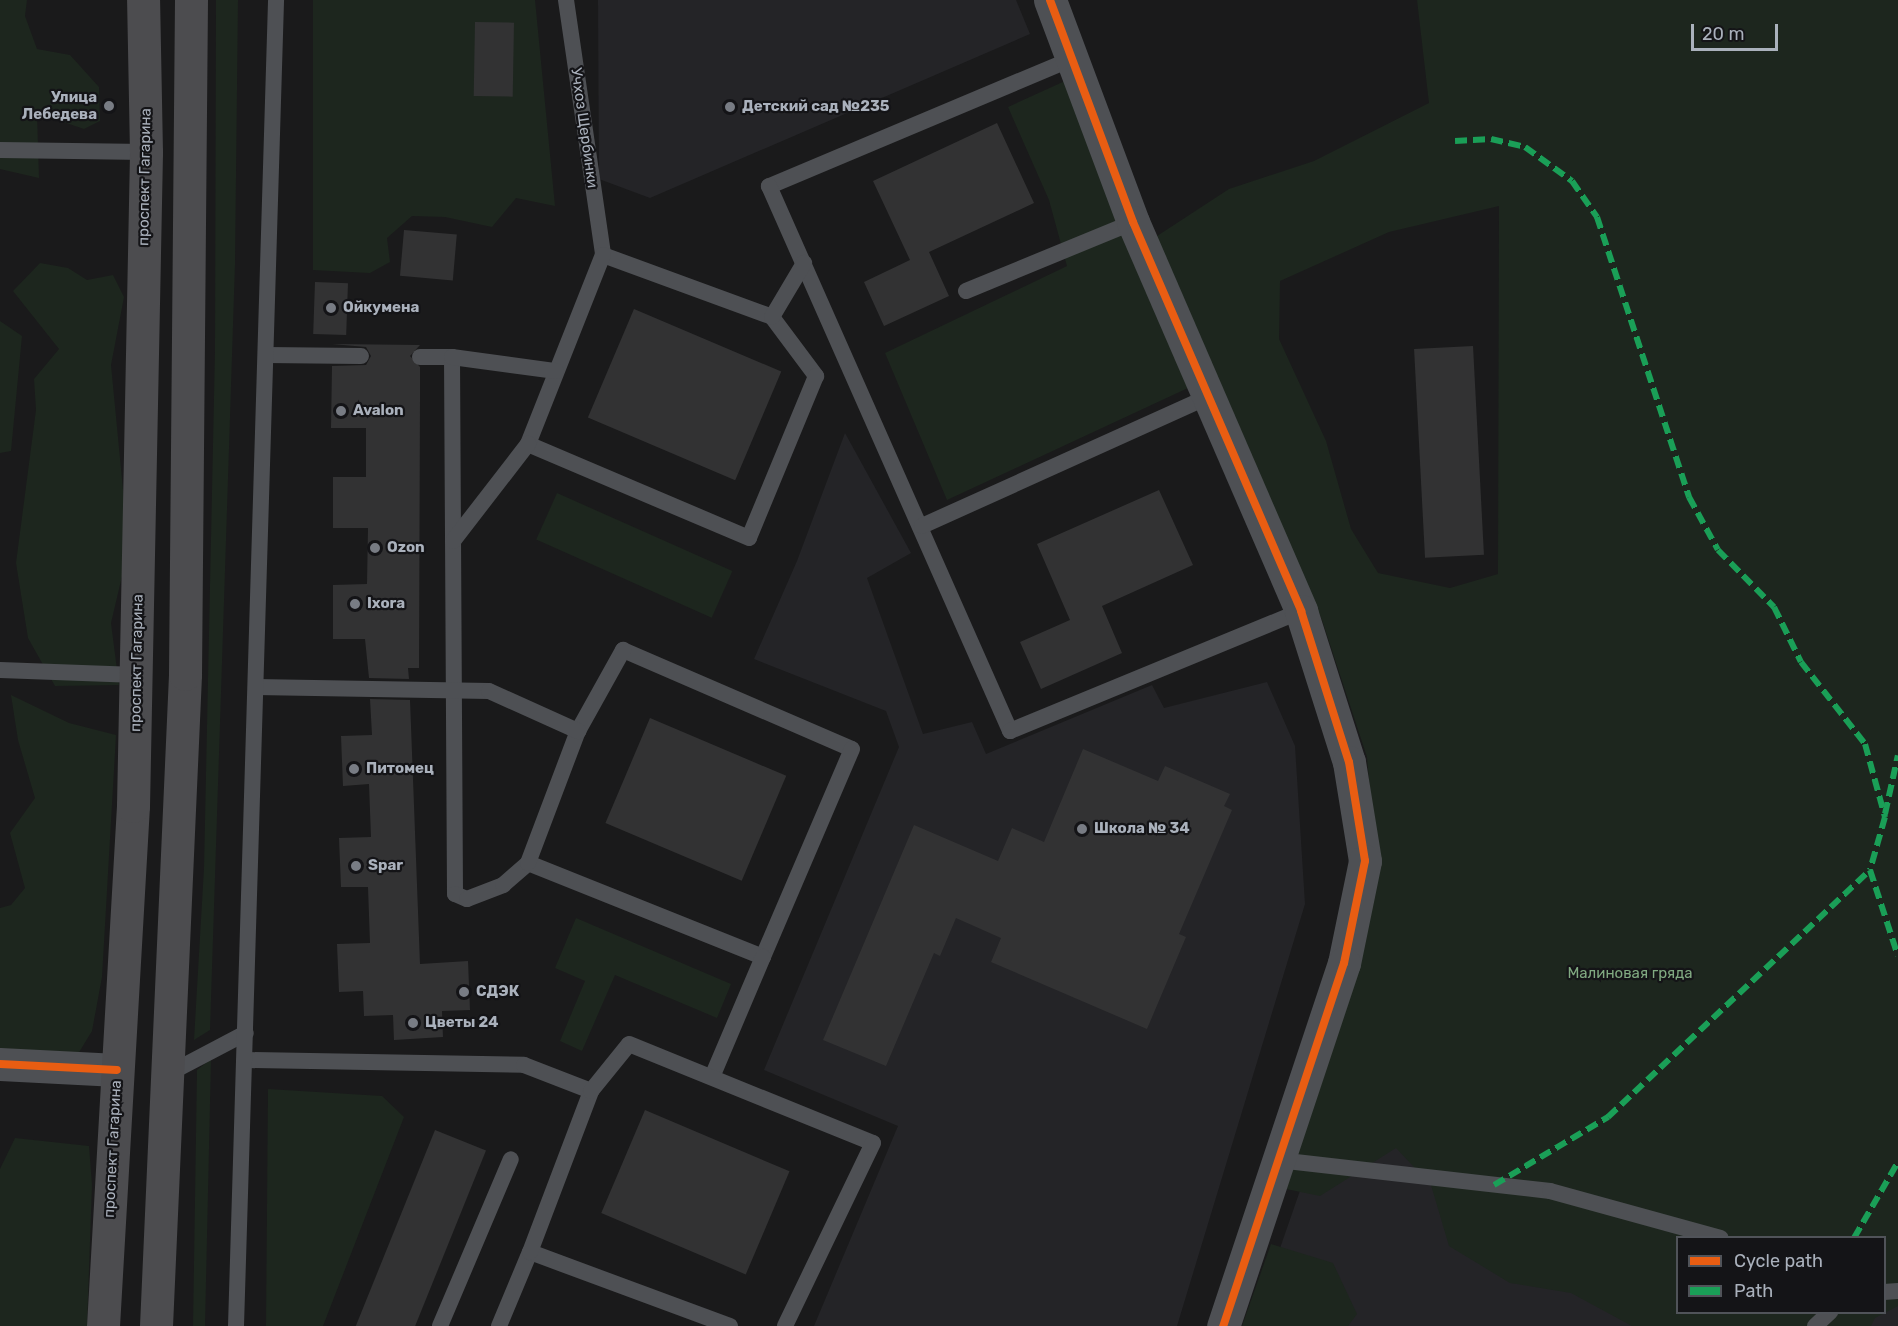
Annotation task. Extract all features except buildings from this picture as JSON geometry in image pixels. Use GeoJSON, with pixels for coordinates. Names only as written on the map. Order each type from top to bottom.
{"type":"FeatureCollection","features":[{"type":"Feature","properties":{"kind":"main road","name":"проспект Гагарина"},"geometry":{"type":"LineString","coordinates":[[103,1326],[137,675],[146,152],[143,0]]}},
{"type":"Feature","properties":{"kind":"main road"},"geometry":{"type":"LineString","coordinates":[[156,1326],[185,674],[191,0]]}},
{"type":"Feature","properties":{"kind":"street"},"geometry":{"type":"LineString","coordinates":[[1050,0],[1074,58],[1133,222],[1301,611],[1349,762],[1365,861],[1344,963],[1223,1326]]}},
{"type":"Feature","properties":{"kind":"street"},"geometry":{"type":"LineString","coordinates":[[0,1064],[117,1070]]}},
{"type":"Feature","properties":{"kind":"lane"},"geometry":{"type":"LineString","coordinates":[[236,1326],[246,1060],[276,0]]}},
{"type":"Feature","properties":{"kind":"lane","name":"Учхоз Щербинки"},"geometry":{"type":"LineString","coordinates":[[566,0],[603,255]]}},
{"type":"Feature","properties":{"kind":"lane"},"geometry":{"type":"LineString","coordinates":[[1074,58],[769,186],[922,526],[1010,731],[1301,611]]}},
{"type":"Feature","properties":{"kind":"lane"},"geometry":{"type":"LineString","coordinates":[[0,150],[146,152]]}},
{"type":"Feature","properties":{"kind":"lane"},"geometry":{"type":"LineString","coordinates":[[966,291],[1133,222]]}},
{"type":"Feature","properties":{"kind":"lane"},"geometry":{"type":"LineString","coordinates":[[453,541],[528,444],[603,255],[772,317],[816,376],[749,538],[528,444]]}},
{"type":"Feature","properties":{"kind":"lane"},"geometry":{"type":"LineString","coordinates":[[772,317],[804,263]]}},
{"type":"Feature","properties":{"kind":"lane"},"geometry":{"type":"LineString","coordinates":[[266,355],[361,356]]}},
{"type":"Feature","properties":{"kind":"lane"},"geometry":{"type":"LineString","coordinates":[[420,357],[452,357],[556,371]]}},
{"type":"Feature","properties":{"kind":"lane"},"geometry":{"type":"LineString","coordinates":[[452,357],[454,894],[467,899],[503,885],[528,863],[578,731],[623,650],[852,749],[712,1077]]}},
{"type":"Feature","properties":{"kind":"lane"},"geometry":{"type":"LineString","coordinates":[[922,526],[1208,397]]}},
{"type":"Feature","properties":{"kind":"lane"},"geometry":{"type":"LineString","coordinates":[[0,670],[137,675]]}},
{"type":"Feature","properties":{"kind":"lane"},"geometry":{"type":"LineString","coordinates":[[256,687],[489,692],[578,731]]}},
{"type":"Feature","properties":{"kind":"lane"},"geometry":{"type":"LineString","coordinates":[[528,863],[763,957]]}},
{"type":"Feature","properties":{"kind":"lane"},"geometry":{"type":"LineString","coordinates":[[166,1075],[246,1033]]}},
{"type":"Feature","properties":{"kind":"lane"},"geometry":{"type":"LineString","coordinates":[[499,1326],[530,1252],[591,1091],[628,1044],[873,1143],[785,1326]]}},
{"type":"Feature","properties":{"kind":"lane"},"geometry":{"type":"LineString","coordinates":[[246,1060],[524,1065],[591,1091]]}},
{"type":"Feature","properties":{"kind":"lane"},"geometry":{"type":"LineString","coordinates":[[440,1326],[511,1160]]}},
{"type":"Feature","properties":{"kind":"lane"},"geometry":{"type":"LineString","coordinates":[[1278,1160],[1550,1191],[1714,1236]]}},
{"type":"Feature","properties":{"kind":"lane"},"geometry":{"type":"LineString","coordinates":[[530,1252],[730,1326]]}},
{"type":"Feature","properties":{"kind":"shaded area","name":"Детский сад №235"},"geometry":{"type":"Polygon","coordinates":[[[598,0],[1016,0],[1030,34],[650,198],[599,179],[598,0]]]}},
{"type":"Feature","properties":{"kind":"shaded area","name":"Школа № 34"},"geometry":{"type":"Polygon","coordinates":[[[845,433],[911,553],[867,578],[923,734],[972,722],[986,754],[1152,685],[1164,708],[1267,682],[1295,746],[1305,904],[1177,1326],[814,1326],[898,1126],[764,1070],[899,747],[886,711],[754,659],[797,561],[845,433]]]}},
{"type":"Feature","properties":{"kind":"shaded area"},"geometry":{"type":"Polygon","coordinates":[[[1328,1110],[1676,1237],[1676,1314],[1886,1314],[1886,1305],[1898,1262],[1898,1326],[1253,1326],[1328,1110]]]}},
{"type":"Feature","properties":{"kind":"green space"},"geometry":{"type":"Polygon","coordinates":[[[0,0],[27,0],[25,16],[37,49],[70,55],[99,87],[100,121],[84,129],[37,113],[39,178],[0,169],[0,0]]]}},
{"type":"Feature","properties":{"kind":"green space"},"geometry":{"type":"Polygon","coordinates":[[[216,0],[238,0],[235,264],[210,1030],[194,1040],[204,868],[215,350],[216,0]]]}},
{"type":"Feature","properties":{"kind":"green space"},"geometry":{"type":"Polygon","coordinates":[[[313,0],[535,0],[555,206],[516,198],[492,227],[445,217],[412,216],[387,238],[390,262],[370,273],[313,270],[313,0]]]}},
{"type":"Feature","properties":{"kind":"green space","name":"Малиновая гряда"},"geometry":{"type":"Polygon","coordinates":[[[1417,0],[1898,0],[1898,1306],[1886,1312],[1886,1236],[1676,1236],[1676,1314],[1883,1314],[1875,1318],[1871,1326],[1632,1326],[1571,1293],[1510,1283],[1449,1246],[1431,1185],[1396,1148],[1320,1196],[1286,1189],[1377,873],[1367,757],[1322,620],[1154,238],[1229,189],[1314,161],[1429,103],[1417,0]],[[1499,206],[1389,232],[1280,281],[1279,339],[1326,441],[1351,529],[1378,573],[1450,588],[1498,574],[1499,206]]]}},
{"type":"Feature","properties":{"kind":"green space"},"geometry":{"type":"Polygon","coordinates":[[[1065,81],[1188,388],[947,500],[885,353],[1067,266],[1049,200],[1008,107],[1065,81]]]}},
{"type":"Feature","properties":{"kind":"green space"},"geometry":{"type":"Polygon","coordinates":[[[40,263],[68,268],[87,280],[113,275],[124,297],[111,365],[124,500],[123,572],[111,623],[119,685],[55,686],[28,638],[16,563],[36,410],[34,379],[59,349],[13,291],[40,263]]]}},
{"type":"Feature","properties":{"kind":"green space"},"geometry":{"type":"Polygon","coordinates":[[[0,321],[22,336],[11,451],[0,453],[0,321]]]}},
{"type":"Feature","properties":{"kind":"green space"},"geometry":{"type":"Polygon","coordinates":[[[557,493],[732,571],[712,618],[536,540],[557,493]]]}},
{"type":"Feature","properties":{"kind":"green space"},"geometry":{"type":"Polygon","coordinates":[[[11,695],[69,723],[116,735],[102,977],[92,1031],[78,1054],[0,1048],[0,908],[11,905],[25,888],[10,833],[35,798],[18,740],[11,695]]]}},
{"type":"Feature","properties":{"kind":"green space"},"geometry":{"type":"Polygon","coordinates":[[[576,918],[731,984],[717,1018],[615,975],[582,1051],[560,1041],[585,981],[555,968],[576,918]]]}},
{"type":"Feature","properties":{"kind":"green space"},"geometry":{"type":"Polygon","coordinates":[[[211,1059],[205,1326],[193,1326],[197,1070],[211,1059]]]}},
{"type":"Feature","properties":{"kind":"green space"},"geometry":{"type":"Polygon","coordinates":[[[268,1089],[382,1096],[404,1117],[323,1326],[266,1326],[268,1089]]]}},
{"type":"Feature","properties":{"kind":"green space"},"geometry":{"type":"Polygon","coordinates":[[[15,1138],[89,1146],[92,1185],[87,1326],[0,1326],[0,1169],[15,1138]]]}},
{"type":"Feature","properties":{"kind":"green space"},"geometry":{"type":"Polygon","coordinates":[[[1271,1244],[1333,1263],[1357,1314],[1348,1326],[1242,1326],[1271,1244]]]}},
{"type":"Feature","properties":{"kind":"marked path"},"geometry":{"type":"LineString","coordinates":[[1455,141],[1491,139],[1525,147],[1572,181],[1597,217],[1689,497],[1718,550],[1774,607],[1801,662],[1865,744],[1885,817],[1870,870],[1898,956]]}},
{"type":"Feature","properties":{"kind":"marked path"},"geometry":{"type":"LineString","coordinates":[[1885,814],[1898,755]]}},
{"type":"Feature","properties":{"kind":"marked path"},"geometry":{"type":"LineString","coordinates":[[1494,1185],[1608,1117],[1870,870]]}},
{"type":"Feature","properties":{"kind":"marked path"},"geometry":{"type":"LineString","coordinates":[[1855,1236],[1898,1162]]}},
{"type":"Feature","properties":{"kind":"cycle path"},"geometry":{"type":"LineString","coordinates":[[1050,0],[1133,222],[1301,611],[1349,762],[1365,861],[1344,963],[1223,1326]]}},
{"type":"Feature","properties":{"kind":"cycle path"},"geometry":{"type":"LineString","coordinates":[[0,1064],[117,1070]]}},
{"type":"Feature","properties":{"kind":"place","name":"Улица Лебедева"},"geometry":{"type":"Point","coordinates":[109,106]}},
{"type":"Feature","properties":{"kind":"place","name":"Детский сад №235"},"geometry":{"type":"Point","coordinates":[730,107]}},
{"type":"Feature","properties":{"kind":"place","name":"Ойкумена"},"geometry":{"type":"Point","coordinates":[331,308]}},
{"type":"Feature","properties":{"kind":"place","name":"Avalon"},"geometry":{"type":"Point","coordinates":[341,411]}},
{"type":"Feature","properties":{"kind":"place","name":"Ozon"},"geometry":{"type":"Point","coordinates":[375,548]}},
{"type":"Feature","properties":{"kind":"place","name":"Ixora"},"geometry":{"type":"Point","coordinates":[355,604]}},
{"type":"Feature","properties":{"kind":"place","name":"Питомец"},"geometry":{"type":"Point","coordinates":[354,769]}},
{"type":"Feature","properties":{"kind":"place","name":"Школа № 34"},"geometry":{"type":"Point","coordinates":[1082,829]}},
{"type":"Feature","properties":{"kind":"place","name":"Spar"},"geometry":{"type":"Point","coordinates":[356,866]}},
{"type":"Feature","properties":{"kind":"place","name":"СДЭК"},"geometry":{"type":"Point","coordinates":[464,992]}},
{"type":"Feature","properties":{"kind":"place","name":"Цветы 24"},"geometry":{"type":"Point","coordinates":[413,1023]}}]}
